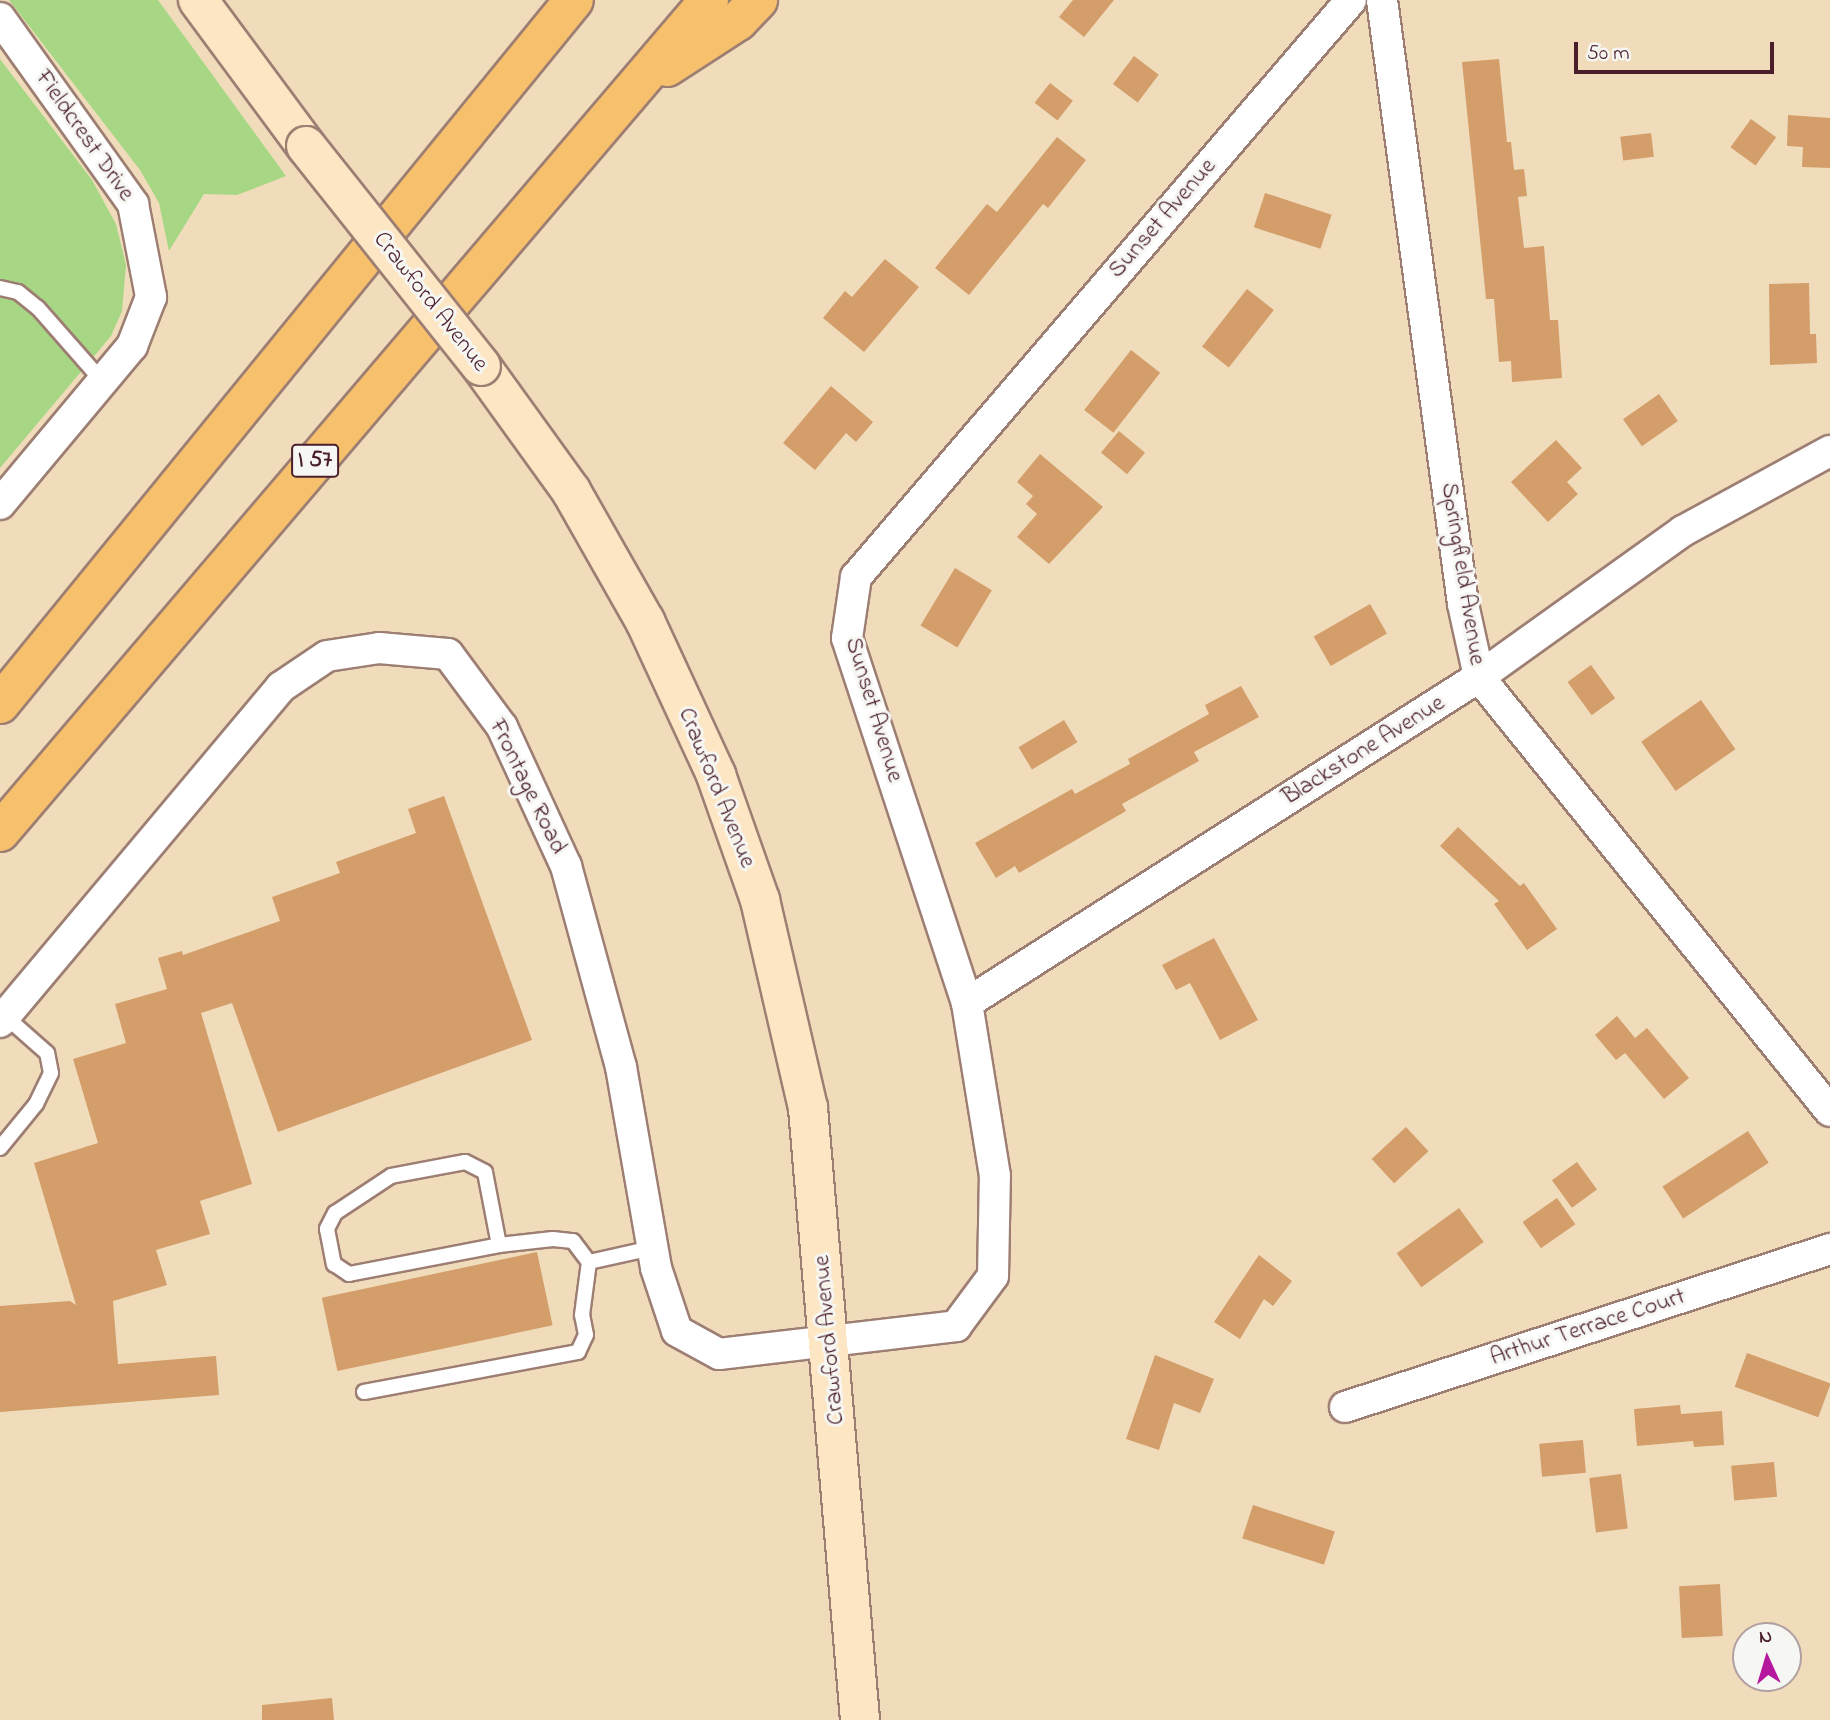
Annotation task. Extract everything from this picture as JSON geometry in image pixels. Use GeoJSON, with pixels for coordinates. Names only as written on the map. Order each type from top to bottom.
{"type":"FeatureCollection","features":[{"type":"Feature","properties":{"kind":"highway"},"geometry":{"type":"LineString","coordinates":[[459,140],[542,0]]}},
{"type":"Feature","properties":{"kind":"highway"},"geometry":{"type":"LineString","coordinates":[[0,704],[574,0]]}},
{"type":"Feature","properties":{"kind":"highway","name":"I 57"},"geometry":{"type":"LineString","coordinates":[[0,832],[709,0]]}},
{"type":"Feature","properties":{"kind":"highway"},"geometry":{"type":"LineString","coordinates":[[631,91],[738,21],[758,0]]}},
{"type":"Feature","properties":{"kind":"main road","name":"Crawford Avenue"},"geometry":{"type":"LineString","coordinates":[[198,0],[306,146],[481,366],[571,491],[645,621],[716,775],[760,900],[808,1108],[831,1341],[860,1720]]}},
{"type":"Feature","properties":{"kind":"street","name":"Sunset Avenue"},"geometry":{"type":"LineString","coordinates":[[831,1341],[956,1326],[993,1276],[995,1176],[967,1003],[847,638],[856,577],[1351,0]]}},
{"type":"Feature","properties":{"kind":"street","name":"Springfield Avenue"},"geometry":{"type":"LineString","coordinates":[[1382,0],[1463,604],[1479,677],[1830,1111]]}},
{"type":"Feature","properties":{"kind":"street","name":"Fieldcrest Drive"},"geometry":{"type":"LineString","coordinates":[[0,18],[133,204],[151,297],[132,346],[0,505]]}},
{"type":"Feature","properties":{"kind":"street","name":"Blackstone Avenue"},"geometry":{"type":"LineString","coordinates":[[967,1003],[1479,677],[1683,531],[1830,451]]}},
{"type":"Feature","properties":{"kind":"street","name":"Frontage Road"},"geometry":{"type":"LineString","coordinates":[[2,1019],[281,687],[327,656],[379,648],[447,654],[502,727],[566,866],[621,1068],[652,1248],[677,1331],[719,1354],[831,1341]]}},
{"type":"Feature","properties":{"kind":"street","name":"Arthur Terrace Court"},"geometry":{"type":"LineString","coordinates":[[1345,1407],[1830,1249]]}},
{"type":"Feature","properties":{"kind":"lane"},"geometry":{"type":"LineString","coordinates":[[0,288],[18,292],[38,308],[103,382]]}},
{"type":"Feature","properties":{"kind":"lane"},"geometry":{"type":"LineString","coordinates":[[0,1148],[36,1104],[51,1073],[47,1053],[2,1019]]}},
{"type":"Feature","properties":{"kind":"lane"},"geometry":{"type":"LineString","coordinates":[[364,1392],[578,1352],[586,1335],[582,1315],[589,1262],[573,1241],[499,1245],[349,1274],[334,1264],[327,1229],[335,1213],[391,1176],[465,1162],[485,1172],[499,1245]]}},
{"type":"Feature","properties":{"kind":"lane"},"geometry":{"type":"LineString","coordinates":[[589,1262],[652,1248]]}},
{"type":"Feature","properties":{"kind":"green space"},"geometry":{"type":"Polygon","coordinates":[[[9,0],[158,0],[286,176],[237,195],[204,194],[169,251],[159,203],[140,170],[9,0]]]}},
{"type":"Feature","properties":{"kind":"green space"},"geometry":{"type":"Polygon","coordinates":[[[0,59],[92,180],[116,224],[126,265],[122,311],[111,336],[0,468],[0,59]]]}},
{"type":"Feature","properties":{"kind":"building"},"geometry":{"type":"Polygon","coordinates":[[[1073,0],[1114,0],[1084,37],[1059,17],[1073,0]]]}},
{"type":"Feature","properties":{"kind":"building"},"geometry":{"type":"Polygon","coordinates":[[[1134,56],[1159,75],[1138,103],[1113,84],[1134,56]]]}},
{"type":"Feature","properties":{"kind":"building"},"geometry":{"type":"Polygon","coordinates":[[[1499,59],[1507,142],[1511,142],[1514,170],[1524,169],[1527,196],[1518,197],[1524,248],[1544,246],[1550,320],[1558,320],[1562,378],[1512,382],[1511,361],[1499,362],[1494,299],[1486,299],[1462,62],[1499,59]]]}},
{"type":"Feature","properties":{"kind":"building"},"geometry":{"type":"Polygon","coordinates":[[[1050,83],[1073,101],[1057,121],[1035,103],[1050,83]]]}},
{"type":"Feature","properties":{"kind":"building"},"geometry":{"type":"Polygon","coordinates":[[[1788,115],[1830,118],[1830,168],[1802,167],[1803,147],[1787,146],[1788,115]]]}},
{"type":"Feature","properties":{"kind":"building"},"geometry":{"type":"Polygon","coordinates":[[[1751,119],[1776,137],[1756,166],[1730,147],[1751,119]]]}},
{"type":"Feature","properties":{"kind":"building"},"geometry":{"type":"Polygon","coordinates":[[[1651,133],[1654,157],[1623,161],[1620,137],[1651,133]]]}},
{"type":"Feature","properties":{"kind":"building"},"geometry":{"type":"Polygon","coordinates":[[[1057,137],[1086,160],[1048,208],[1043,204],[969,295],[935,268],[987,204],[997,212],[1057,137]]]}},
{"type":"Feature","properties":{"kind":"building"},"geometry":{"type":"Polygon","coordinates":[[[1265,193],[1332,215],[1320,249],[1254,227],[1265,193]]]}},
{"type":"Feature","properties":{"kind":"building"},"geometry":{"type":"Polygon","coordinates":[[[885,259],[919,287],[864,352],[823,318],[845,291],[852,297],[885,259]]]}},
{"type":"Feature","properties":{"kind":"building"},"geometry":{"type":"Polygon","coordinates":[[[1809,283],[1810,334],[1816,334],[1817,363],[1770,365],[1769,284],[1809,283]]]}},
{"type":"Feature","properties":{"kind":"building"},"geometry":{"type":"Polygon","coordinates":[[[1247,289],[1274,310],[1229,367],[1202,347],[1247,289]]]}},
{"type":"Feature","properties":{"kind":"building"},"geometry":{"type":"Polygon","coordinates":[[[1131,350],[1160,373],[1113,433],[1084,410],[1131,350]]]}},
{"type":"Feature","properties":{"kind":"building"},"geometry":{"type":"Polygon","coordinates":[[[831,386],[873,422],[856,442],[846,433],[815,470],[783,443],[831,386]]]}},
{"type":"Feature","properties":{"kind":"building"},"geometry":{"type":"Polygon","coordinates":[[[1659,394],[1678,421],[1642,446],[1623,419],[1659,394]]]}},
{"type":"Feature","properties":{"kind":"building"},"geometry":{"type":"Polygon","coordinates":[[[1119,431],[1145,453],[1127,474],[1101,452],[1119,431]]]}},
{"type":"Feature","properties":{"kind":"building"},"geometry":{"type":"Polygon","coordinates":[[[1556,440],[1582,468],[1567,482],[1578,494],[1548,522],[1511,482],[1556,440]]]}},
{"type":"Feature","properties":{"kind":"building"},"geometry":{"type":"Polygon","coordinates":[[[1040,454],[1103,507],[1049,564],[1017,537],[1037,514],[1026,504],[1033,496],[1017,482],[1040,454]]]}},
{"type":"Feature","properties":{"kind":"building"},"geometry":{"type":"Polygon","coordinates":[[[955,568],[992,590],[957,648],[920,625],[955,568]]]}},
{"type":"Feature","properties":{"kind":"building"},"geometry":{"type":"Polygon","coordinates":[[[1370,604],[1387,633],[1331,666],[1314,636],[1370,604]]]}},
{"type":"Feature","properties":{"kind":"building"},"geometry":{"type":"Polygon","coordinates":[[[1591,665],[1615,698],[1592,715],[1568,682],[1591,665]]]}},
{"type":"Feature","properties":{"kind":"building"},"geometry":{"type":"Polygon","coordinates":[[[1241,686],[1259,717],[1194,752],[1199,761],[1122,804],[1126,811],[1019,873],[1015,866],[996,878],[975,843],[1072,789],[1075,794],[1130,764],[1128,759],[1209,714],[1205,705],[1241,686]]]}},
{"type":"Feature","properties":{"kind":"building"},"geometry":{"type":"Polygon","coordinates":[[[1701,700],[1735,749],[1676,791],[1641,742],[1701,700]]]}},
{"type":"Feature","properties":{"kind":"building"},"geometry":{"type":"Polygon","coordinates":[[[1064,720],[1077,742],[1032,770],[1019,747],[1064,720]]]}},
{"type":"Feature","properties":{"kind":"building"},"geometry":{"type":"Polygon","coordinates":[[[444,796],[532,1040],[278,1132],[232,1003],[201,1013],[252,1184],[200,1201],[210,1234],[156,1250],[167,1285],[113,1301],[118,1364],[216,1356],[219,1395],[0,1412],[0,1306],[70,1301],[76,1305],[34,1163],[98,1143],[73,1059],[126,1043],[115,1004],[167,989],[158,958],[182,951],[183,955],[280,921],[272,897],[340,873],[336,862],[416,833],[408,809],[444,796]]]}},
{"type":"Feature","properties":{"kind":"building"},"geometry":{"type":"Polygon","coordinates":[[[1458,827],[1520,886],[1524,883],[1557,929],[1527,950],[1494,904],[1499,901],[1440,846],[1458,827]]]}},
{"type":"Feature","properties":{"kind":"building"},"geometry":{"type":"Polygon","coordinates":[[[1214,938],[1258,1020],[1220,1040],[1190,983],[1176,990],[1162,965],[1214,938]]]}},
{"type":"Feature","properties":{"kind":"building"},"geometry":{"type":"Polygon","coordinates":[[[1617,1016],[1635,1038],[1647,1028],[1689,1078],[1664,1099],[1625,1053],[1616,1060],[1595,1035],[1617,1016]]]}},
{"type":"Feature","properties":{"kind":"building"},"geometry":{"type":"Polygon","coordinates":[[[1406,1127],[1429,1151],[1394,1183],[1372,1159],[1406,1127]]]}},
{"type":"Feature","properties":{"kind":"building"},"geometry":{"type":"Polygon","coordinates":[[[1748,1131],[1769,1163],[1683,1218],[1662,1187],[1748,1131]]]}},
{"type":"Feature","properties":{"kind":"building"},"geometry":{"type":"Polygon","coordinates":[[[1577,1162],[1597,1190],[1572,1208],[1552,1180],[1577,1162]]]}},
{"type":"Feature","properties":{"kind":"building"},"geometry":{"type":"Polygon","coordinates":[[[1557,1198],[1575,1224],[1541,1248],[1523,1222],[1557,1198]]]}},
{"type":"Feature","properties":{"kind":"building"},"geometry":{"type":"Polygon","coordinates":[[[1459,1208],[1484,1242],[1421,1287],[1397,1253],[1459,1208]]]}},
{"type":"Feature","properties":{"kind":"building"},"geometry":{"type":"Polygon","coordinates":[[[537,1252],[553,1325],[337,1371],[322,1298],[537,1252]]]}},
{"type":"Feature","properties":{"kind":"building"},"geometry":{"type":"Polygon","coordinates":[[[1259,1255],[1292,1281],[1273,1306],[1264,1299],[1240,1339],[1214,1322],[1259,1255]]]}},
{"type":"Feature","properties":{"kind":"building"},"geometry":{"type":"Polygon","coordinates":[[[1747,1353],[1830,1383],[1818,1417],[1735,1387],[1747,1353]]]}},
{"type":"Feature","properties":{"kind":"building"},"geometry":{"type":"Polygon","coordinates":[[[1155,1355],[1214,1379],[1200,1413],[1174,1403],[1159,1450],[1126,1439],[1155,1355]]]}},
{"type":"Feature","properties":{"kind":"building"},"geometry":{"type":"Polygon","coordinates":[[[1680,1405],[1681,1414],[1722,1411],[1724,1445],[1694,1447],[1693,1441],[1637,1446],[1634,1409],[1680,1405]]]}},
{"type":"Feature","properties":{"kind":"building"},"geometry":{"type":"Polygon","coordinates":[[[1583,1440],[1586,1473],[1542,1477],[1539,1444],[1583,1440]]]}},
{"type":"Feature","properties":{"kind":"building"},"geometry":{"type":"Polygon","coordinates":[[[1774,1462],[1777,1497],[1734,1501],[1731,1466],[1774,1462]]]}},
{"type":"Feature","properties":{"kind":"building"},"geometry":{"type":"Polygon","coordinates":[[[1621,1474],[1628,1529],[1596,1532],[1589,1478],[1621,1474]]]}},
{"type":"Feature","properties":{"kind":"building"},"geometry":{"type":"Polygon","coordinates":[[[1253,1505],[1335,1532],[1324,1565],[1242,1538],[1253,1505]]]}},
{"type":"Feature","properties":{"kind":"building"},"geometry":{"type":"Polygon","coordinates":[[[1720,1584],[1723,1636],[1682,1638],[1679,1586],[1720,1584]]]}},
{"type":"Feature","properties":{"kind":"building"},"geometry":{"type":"Polygon","coordinates":[[[332,1698],[334,1720],[262,1720],[262,1705],[332,1698]]]}}]}
